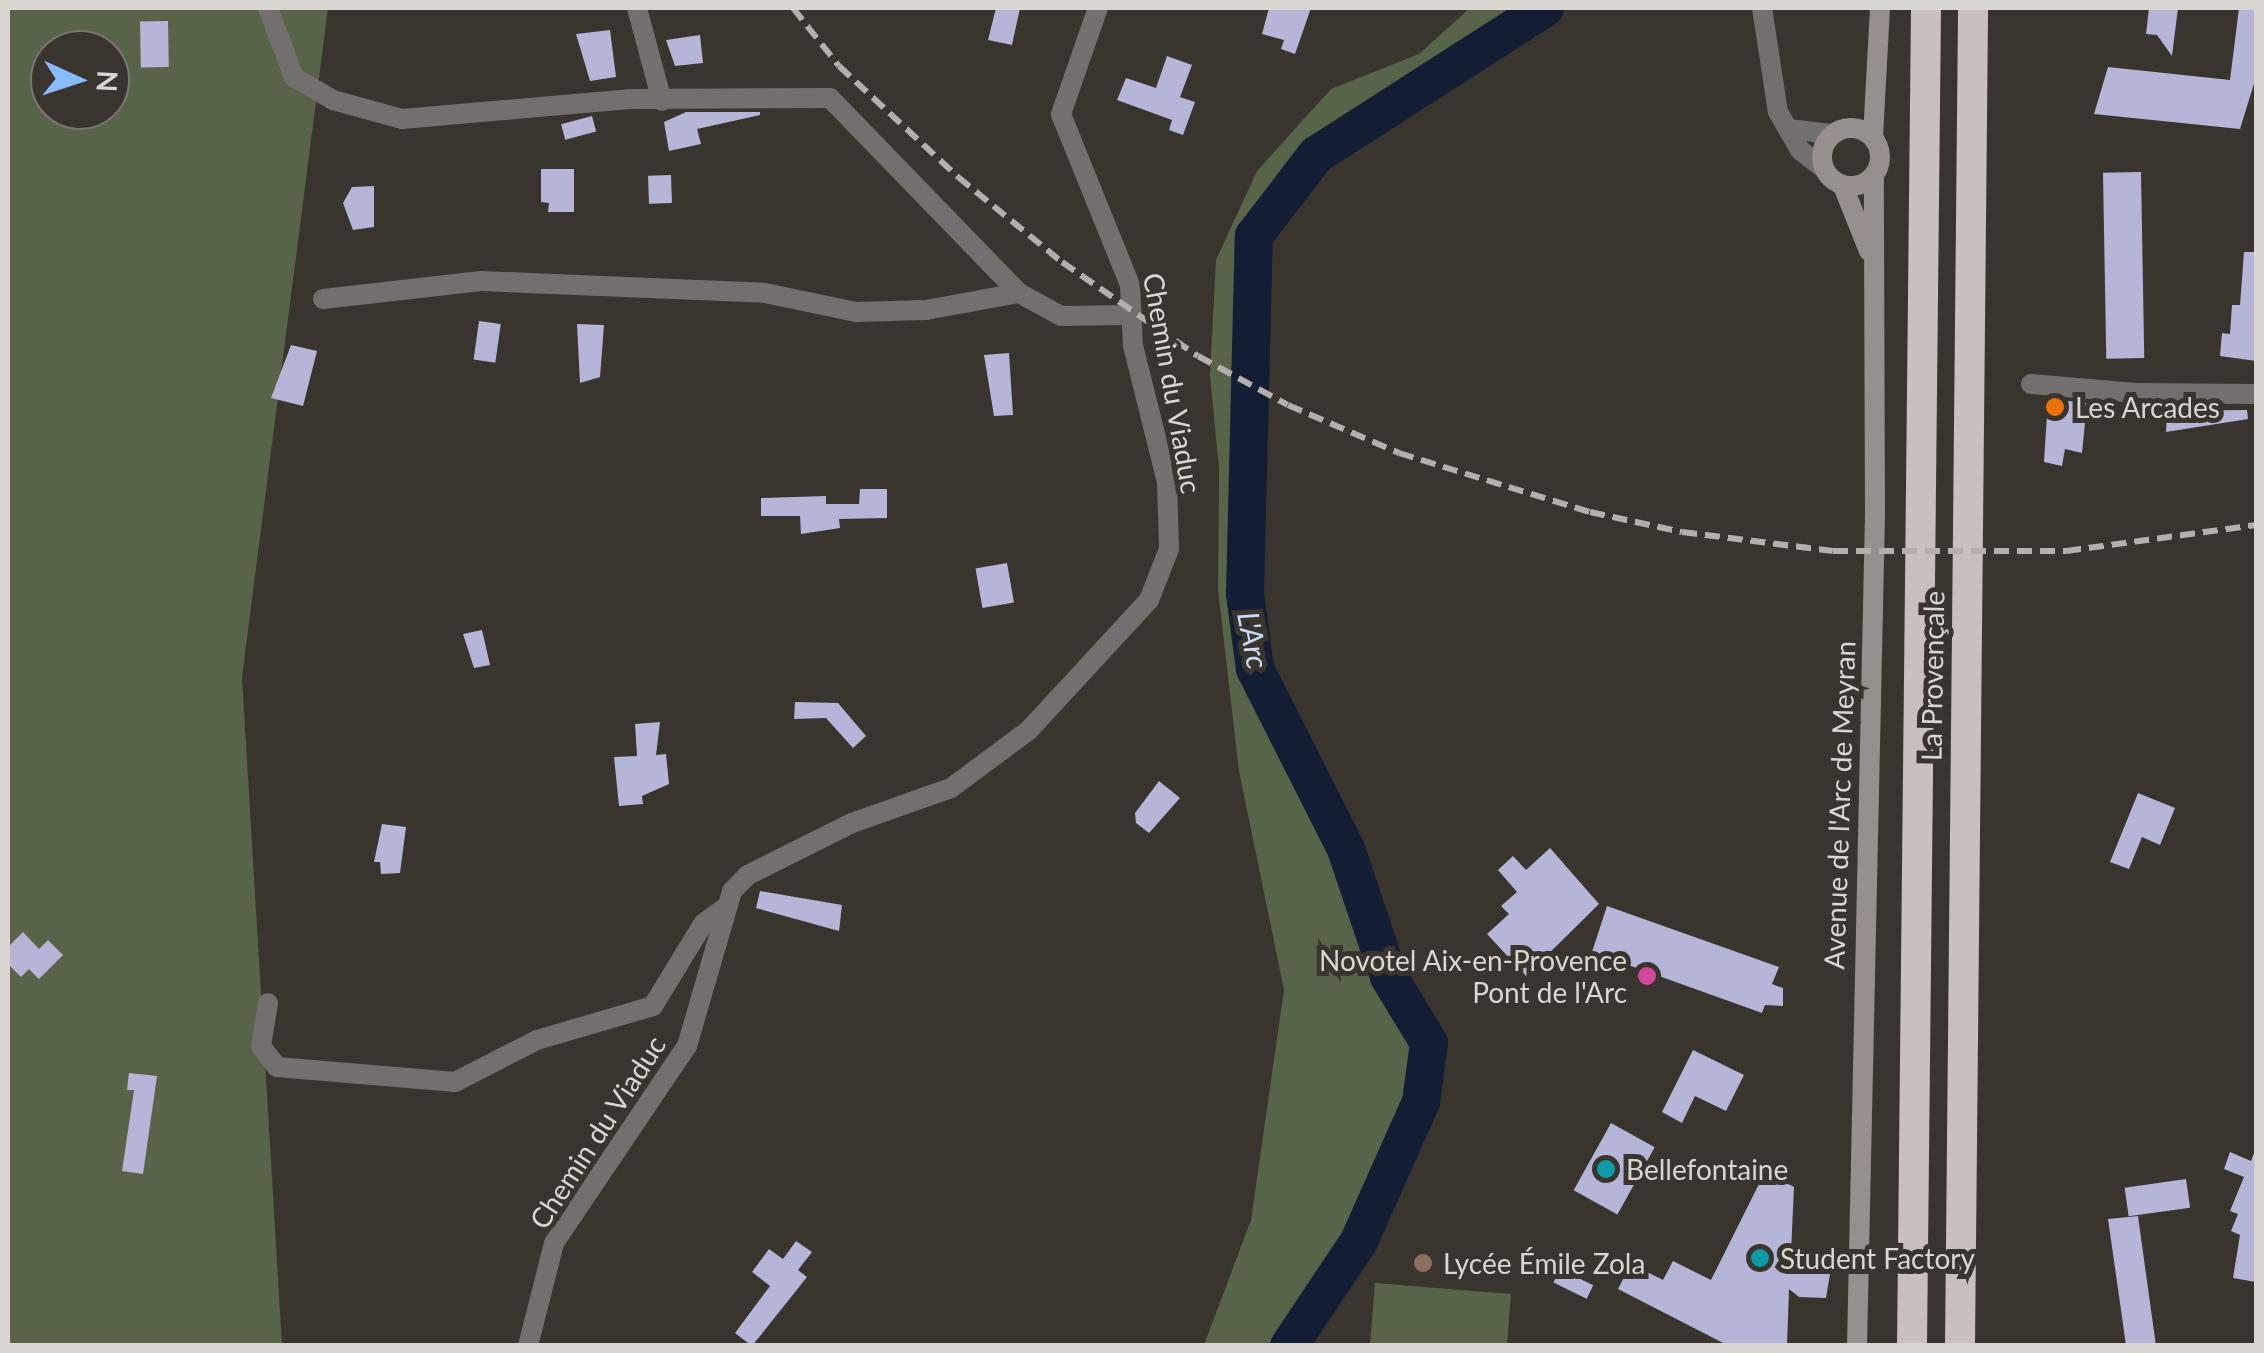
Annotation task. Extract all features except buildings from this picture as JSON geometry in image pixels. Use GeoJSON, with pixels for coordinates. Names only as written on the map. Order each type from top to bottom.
{"type":"FeatureCollection","features":[{"type":"Feature","properties":{"kind":"highway","name":"La Provençale"},"geometry":{"type":"LineString","coordinates":[[1912,1346],[1926,8]]}},
{"type":"Feature","properties":{"kind":"highway","name":"La Provençale"},"geometry":{"type":"LineString","coordinates":[[1960,1346],[1974,8]]}},
{"type":"Feature","properties":{"kind":"main road"},"geometry":{"type":"LineString","coordinates":[[1878,95],[1822,150],[1823,168],[1843,186],[1874,175],[1880,156],[1873,137],[1878,95],[1880,8]]}},
{"type":"Feature","properties":{"kind":"main road"},"geometry":{"type":"LineString","coordinates":[[1838,131],[1873,137]]}},
{"type":"Feature","properties":{"kind":"main road","name":"Avenue de l'Arc de Meyran"},"geometry":{"type":"LineString","coordinates":[[1857,1346],[1874,175]]}},
{"type":"Feature","properties":{"kind":"main road","name":"Avenue de l'Arc de Meyran"},"geometry":{"type":"LineString","coordinates":[[1843,186],[1875,266]]}},
{"type":"Feature","properties":{"kind":"street"},"geometry":{"type":"LineString","coordinates":[[268,8],[294,77],[334,100],[402,118],[662,101],[830,98],[1019,293],[1060,316],[1128,315]]}},
{"type":"Feature","properties":{"kind":"street"},"geometry":{"type":"LineString","coordinates":[[637,8],[662,101]]}},
{"type":"Feature","properties":{"kind":"street","name":"Chemin du Viaduc"},"geometry":{"type":"LineString","coordinates":[[528,1346],[554,1243],[687,1046],[722,909],[748,875],[852,824],[951,788],[1029,730],[1149,600],[1168,549],[1167,482],[1128,315],[1130,285],[1118,245],[1061,114],[1098,8]]}},
{"type":"Feature","properties":{"kind":"street"},"geometry":{"type":"LineString","coordinates":[[1762,8],[1772,91],[1800,150],[1823,168]]}},
{"type":"Feature","properties":{"kind":"street"},"geometry":{"type":"LineString","coordinates":[[1788,129],[1838,131]]}},
{"type":"Feature","properties":{"kind":"street"},"geometry":{"type":"LineString","coordinates":[[323,299],[481,281],[765,293],[856,312],[926,310],[1019,293]]}},
{"type":"Feature","properties":{"kind":"street"},"geometry":{"type":"LineString","coordinates":[[2031,384],[2136,394],[2256,394]]}},
{"type":"Feature","properties":{"kind":"street"},"geometry":{"type":"LineString","coordinates":[[268,1003],[261,1046],[276,1067],[344,1068],[455,1082],[537,1040],[654,1006],[703,924],[722,909]]}},
{"type":"Feature","properties":{"kind":"green space"},"geometry":{"type":"Polygon","coordinates":[[[8,8],[328,8],[242,677],[282,1345],[8,1346],[8,8]]]}},
{"type":"Feature","properties":{"kind":"green space"},"geometry":{"type":"Polygon","coordinates":[[[1470,8],[1545,8],[1316,155],[1254,236],[1245,594],[1255,669],[1346,849],[1389,977],[1429,1043],[1421,1102],[1359,1241],[1289,1345],[1204,1345],[1251,1220],[1284,990],[1239,771],[1218,590],[1219,469],[1210,375],[1216,260],[1257,171],[1331,89],[1419,54],[1470,8]]]}},
{"type":"Feature","properties":{"kind":"green space"},"geometry":{"type":"Polygon","coordinates":[[[1375,1283],[1511,1294],[1507,1345],[1370,1345],[1375,1283]]]}},
{"type":"Feature","properties":{"kind":"waterway","name":"L'Arc"},"geometry":{"type":"LineString","coordinates":[[1289,1346],[1359,1241],[1421,1102],[1429,1043],[1389,977],[1346,849],[1255,669],[1245,594],[1254,236],[1316,155],[1545,8]]}},
{"type":"Feature","properties":{"kind":"railway"},"geometry":{"type":"LineString","coordinates":[[793,8],[839,66],[958,177],[1062,262],[1198,356],[1288,405],[1399,453],[1590,512],[1682,532],[1833,551],[2066,551],[2256,525]]}},
{"type":"Feature","properties":{"kind":"place","name":"Les Arcades"},"geometry":{"type":"Point","coordinates":[2055,407]}},
{"type":"Feature","properties":{"kind":"place","name":"Novotel Aix-en-Provence Pont de l'Arc"},"geometry":{"type":"Point","coordinates":[1647,976]}},
{"type":"Feature","properties":{"kind":"place","name":"Bellefontaine"},"geometry":{"type":"Point","coordinates":[1606,1169]}},
{"type":"Feature","properties":{"kind":"place","name":"Student Factory"},"geometry":{"type":"Point","coordinates":[1760,1258]}},
{"type":"Feature","properties":{"kind":"place","name":"Lycée Émile Zola"},"geometry":{"type":"Point","coordinates":[1423,1263]}}]}
